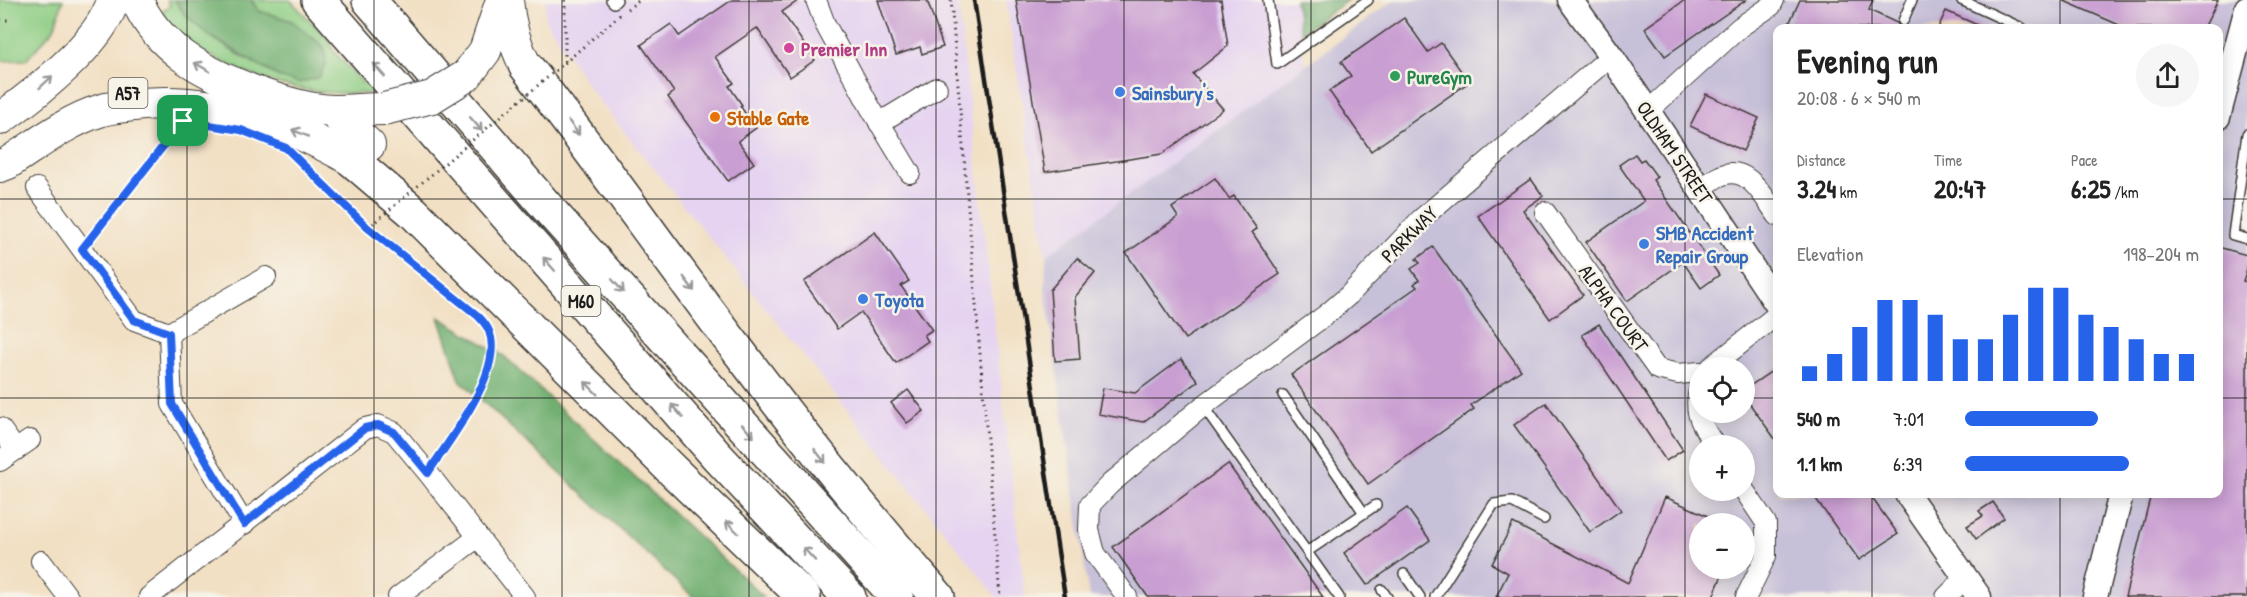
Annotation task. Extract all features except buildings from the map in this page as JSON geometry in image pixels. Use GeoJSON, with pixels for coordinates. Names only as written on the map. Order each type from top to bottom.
{"type":"FeatureCollection","features":[{"type":"Feature","properties":{"kind":"highway"},"geometry":{"type":"LineString","coordinates":[[0,118],[26,100],[88,42],[111,9],[113,0]]}},
{"type":"Feature","properties":{"kind":"highway"},"geometry":{"type":"LineString","coordinates":[[137,0],[162,38],[184,56],[212,73],[274,100],[332,111],[384,109],[432,97],[466,76],[485,51],[502,0]]}},
{"type":"Feature","properties":{"kind":"highway","name":"M60"},"geometry":{"type":"LineString","coordinates":[[318,0],[717,455],[849,597]]}},
{"type":"Feature","properties":{"kind":"highway","name":"M60"},"geometry":{"type":"LineString","coordinates":[[369,0],[553,214],[897,597]]}},
{"type":"Feature","properties":{"kind":"highway"},"geometry":{"type":"LineString","coordinates":[[507,0],[510,30],[516,47],[547,63]]}},
{"type":"Feature","properties":{"kind":"highway"},"geometry":{"type":"LineString","coordinates":[[524,0],[524,14],[547,63],[553,100],[739,352],[827,465],[938,597]]}},
{"type":"Feature","properties":{"kind":"highway","name":"A57"},"geometry":{"type":"LineString","coordinates":[[0,156],[72,106],[112,93],[193,91],[274,100]]}},
{"type":"Feature","properties":{"kind":"highway"},"geometry":{"type":"LineString","coordinates":[[0,166],[54,133],[99,110],[145,103],[190,104],[232,111],[360,153]]}},
{"type":"Feature","properties":{"kind":"highway"},"geometry":{"type":"LineString","coordinates":[[332,111],[360,153],[413,212],[672,470],[804,597]]}},
{"type":"Feature","properties":{"kind":"street"},"geometry":{"type":"LineString","coordinates":[[816,0],[825,24],[909,173]]}},
{"type":"Feature","properties":{"kind":"street","name":"OLDHAM STREET"},"geometry":{"type":"LineString","coordinates":[[1570,0],[1611,56],[1773,299]]}},
{"type":"Feature","properties":{"kind":"street"},"geometry":{"type":"LineString","coordinates":[[1648,111],[1740,27],[1771,6],[1774,0]]}},
{"type":"Feature","properties":{"kind":"street"},"geometry":{"type":"LineString","coordinates":[[2223,98],[2247,8]]}},
{"type":"Feature","properties":{"kind":"street","name":"PARKWAY"},"geometry":{"type":"LineString","coordinates":[[1127,597],[1095,553],[1089,530],[1090,505],[1110,484],[1203,406],[1327,314],[1349,295],[1421,219],[1611,56]]}},
{"type":"Feature","properties":{"kind":"street"},"geometry":{"type":"LineString","coordinates":[[879,123],[937,88]]}},
{"type":"Feature","properties":{"kind":"street"},"geometry":{"type":"LineString","coordinates":[[1700,190],[1721,176],[1734,173],[1747,176],[1773,209]]}},
{"type":"Feature","properties":{"kind":"street"},"geometry":{"type":"LineString","coordinates":[[37,188],[134,320],[169,333]]}},
{"type":"Feature","properties":{"kind":"street","name":"ALPHA COURT"},"geometry":{"type":"LineString","coordinates":[[1545,212],[1657,369],[1678,374],[1689,373]]}},
{"type":"Feature","properties":{"kind":"street"},"geometry":{"type":"LineString","coordinates":[[169,333],[266,277]]}},
{"type":"Feature","properties":{"kind":"street"},"geometry":{"type":"LineString","coordinates":[[1724,357],[1773,318]]}},
{"type":"Feature","properties":{"kind":"street"},"geometry":{"type":"LineString","coordinates":[[169,333],[172,404],[244,524]]}},
{"type":"Feature","properties":{"kind":"street"},"geometry":{"type":"LineString","coordinates":[[149,597],[365,428],[378,425],[394,432],[525,597]]}},
{"type":"Feature","properties":{"kind":"street"},"geometry":{"type":"LineString","coordinates":[[0,428],[15,451]]}},
{"type":"Feature","properties":{"kind":"street"},"geometry":{"type":"LineString","coordinates":[[1910,498],[1972,587],[1946,597]]}},
{"type":"Feature","properties":{"kind":"street"},"geometry":{"type":"LineString","coordinates":[[2095,597],[2120,498]]}},
{"type":"Feature","properties":{"kind":"street"},"geometry":{"type":"LineString","coordinates":[[1746,597],[1766,556],[1766,523],[1751,501]]}},
{"type":"Feature","properties":{"kind":"street"},"geometry":{"type":"LineString","coordinates":[[398,597],[478,537]]}},
{"type":"Feature","properties":{"kind":"street"},"geometry":{"type":"LineString","coordinates":[[42,561],[68,597]]}},
{"type":"Feature","properties":{"kind":"lane"},"geometry":{"type":"LineString","coordinates":[[611,0],[614,3],[617,0]]}},
{"type":"Feature","properties":{"kind":"lane"},"geometry":{"type":"LineString","coordinates":[[1268,0],[1277,64],[1368,0]]}},
{"type":"Feature","properties":{"kind":"lane"},"geometry":{"type":"LineString","coordinates":[[1903,21],[1912,0]]}},
{"type":"Feature","properties":{"kind":"lane"},"geometry":{"type":"LineString","coordinates":[[1961,0],[2013,24]]}},
{"type":"Feature","properties":{"kind":"lane"},"geometry":{"type":"LineString","coordinates":[[2247,134],[2234,235],[2247,239]]}},
{"type":"Feature","properties":{"kind":"lane"},"geometry":{"type":"LineString","coordinates":[[1283,395],[1364,513]]}},
{"type":"Feature","properties":{"kind":"lane"},"geometry":{"type":"LineString","coordinates":[[1203,406],[1340,597]]}},
{"type":"Feature","properties":{"kind":"lane"},"geometry":{"type":"LineString","coordinates":[[1435,597],[1494,504],[1512,502],[1544,519]]}},
{"type":"Feature","properties":{"kind":"lane"},"geometry":{"type":"LineString","coordinates":[[1308,551],[1376,505]]}},
{"type":"Feature","properties":{"kind":"lane"},"geometry":{"type":"LineString","coordinates":[[1404,574],[1420,597]]}},
{"type":"Feature","properties":{"kind":"path"},"geometry":{"type":"LineString","coordinates":[[547,63],[565,0]]}},
{"type":"Feature","properties":{"kind":"path"},"geometry":{"type":"LineString","coordinates":[[368,228],[547,63],[640,0]]}},
{"type":"Feature","properties":{"kind":"path"},"geometry":{"type":"LineString","coordinates":[[951,0],[1000,597]]}},
{"type":"Feature","properties":{"kind":"path"},"geometry":{"type":"LineString","coordinates":[[0,21],[8,20],[8,16]]}},
{"type":"Feature","properties":{"kind":"path"},"geometry":{"type":"LineString","coordinates":[[82,249],[183,121]]}},
{"type":"Feature","properties":{"kind":"path"},"geometry":{"type":"LineString","coordinates":[[295,156],[368,228],[478,316],[489,332],[491,356],[483,387],[428,473]]}},
{"type":"Feature","properties":{"kind":"shaded area"},"geometry":{"type":"Polygon","coordinates":[[[546,0],[958,0],[1025,597],[997,597],[590,89],[545,19],[546,0]]]}},
{"type":"Feature","properties":{"kind":"shaded area","name":"Sainsbury's"},"geometry":{"type":"Polygon","coordinates":[[[1006,0],[1295,0],[1305,66],[1046,256],[1006,0]]]}},
{"type":"Feature","properties":{"kind":"shaded area"},"geometry":{"type":"Polygon","coordinates":[[[1394,0],[2247,0],[2247,597],[1089,597],[1045,289],[1046,256],[1394,0]]]}},
{"type":"Feature","properties":{"kind":"green space"},"geometry":{"type":"Polygon","coordinates":[[[0,0],[63,0],[54,29],[26,60],[0,61],[0,0]]]}},
{"type":"Feature","properties":{"kind":"green space"},"geometry":{"type":"Polygon","coordinates":[[[167,0],[175,0],[197,25],[223,45],[281,78],[292,21],[259,11],[251,0],[290,0],[328,39],[334,52],[363,83],[372,84],[373,93],[312,91],[274,82],[236,68],[195,47],[181,36],[160,13],[170,6],[167,0]]]}},
{"type":"Feature","properties":{"kind":"green space"},"geometry":{"type":"Polygon","coordinates":[[[175,0],[251,0],[259,11],[292,21],[324,47],[326,64],[319,77],[299,83],[281,78],[208,35],[185,15],[175,0]]]}},
{"type":"Feature","properties":{"kind":"green space"},"geometry":{"type":"Polygon","coordinates":[[[1295,0],[1348,0],[1301,32],[1295,0]]]}},
{"type":"Feature","properties":{"kind":"green space"},"geometry":{"type":"Polygon","coordinates":[[[439,317],[504,356],[764,597],[693,597],[460,380],[439,317]]]}},
{"type":"Feature","properties":{"kind":"railway"},"geometry":{"type":"LineString","coordinates":[[974,0],[1065,597]]}},
{"type":"Feature","properties":{"kind":"place","name":"Premier Inn"},"geometry":{"type":"Point","coordinates":[789,48]}},
{"type":"Feature","properties":{"kind":"place","name":"PureGym"},"geometry":{"type":"Point","coordinates":[1395,76]}},
{"type":"Feature","properties":{"kind":"place","name":"Sainsbury's"},"geometry":{"type":"Point","coordinates":[1120,92]}},
{"type":"Feature","properties":{"kind":"place","name":"Stable Gate"},"geometry":{"type":"Point","coordinates":[715,117]}},
{"type":"Feature","properties":{"kind":"place","name":"SMB Accident Repair Group"},"geometry":{"type":"Point","coordinates":[1644,244]}},
{"type":"Feature","properties":{"kind":"place","name":"Toyota"},"geometry":{"type":"Point","coordinates":[863,299]}},
{"type":"Feature","properties":{"kind":"route"},"geometry":{"type":"LineString","coordinates":[[183,121],[241,130],[286,148],[368,228],[478,316],[489,332],[491,356],[483,387],[428,473],[394,432],[378,425],[365,428],[244,524],[172,404],[169,333],[134,320],[82,249],[183,121]]}}]}
